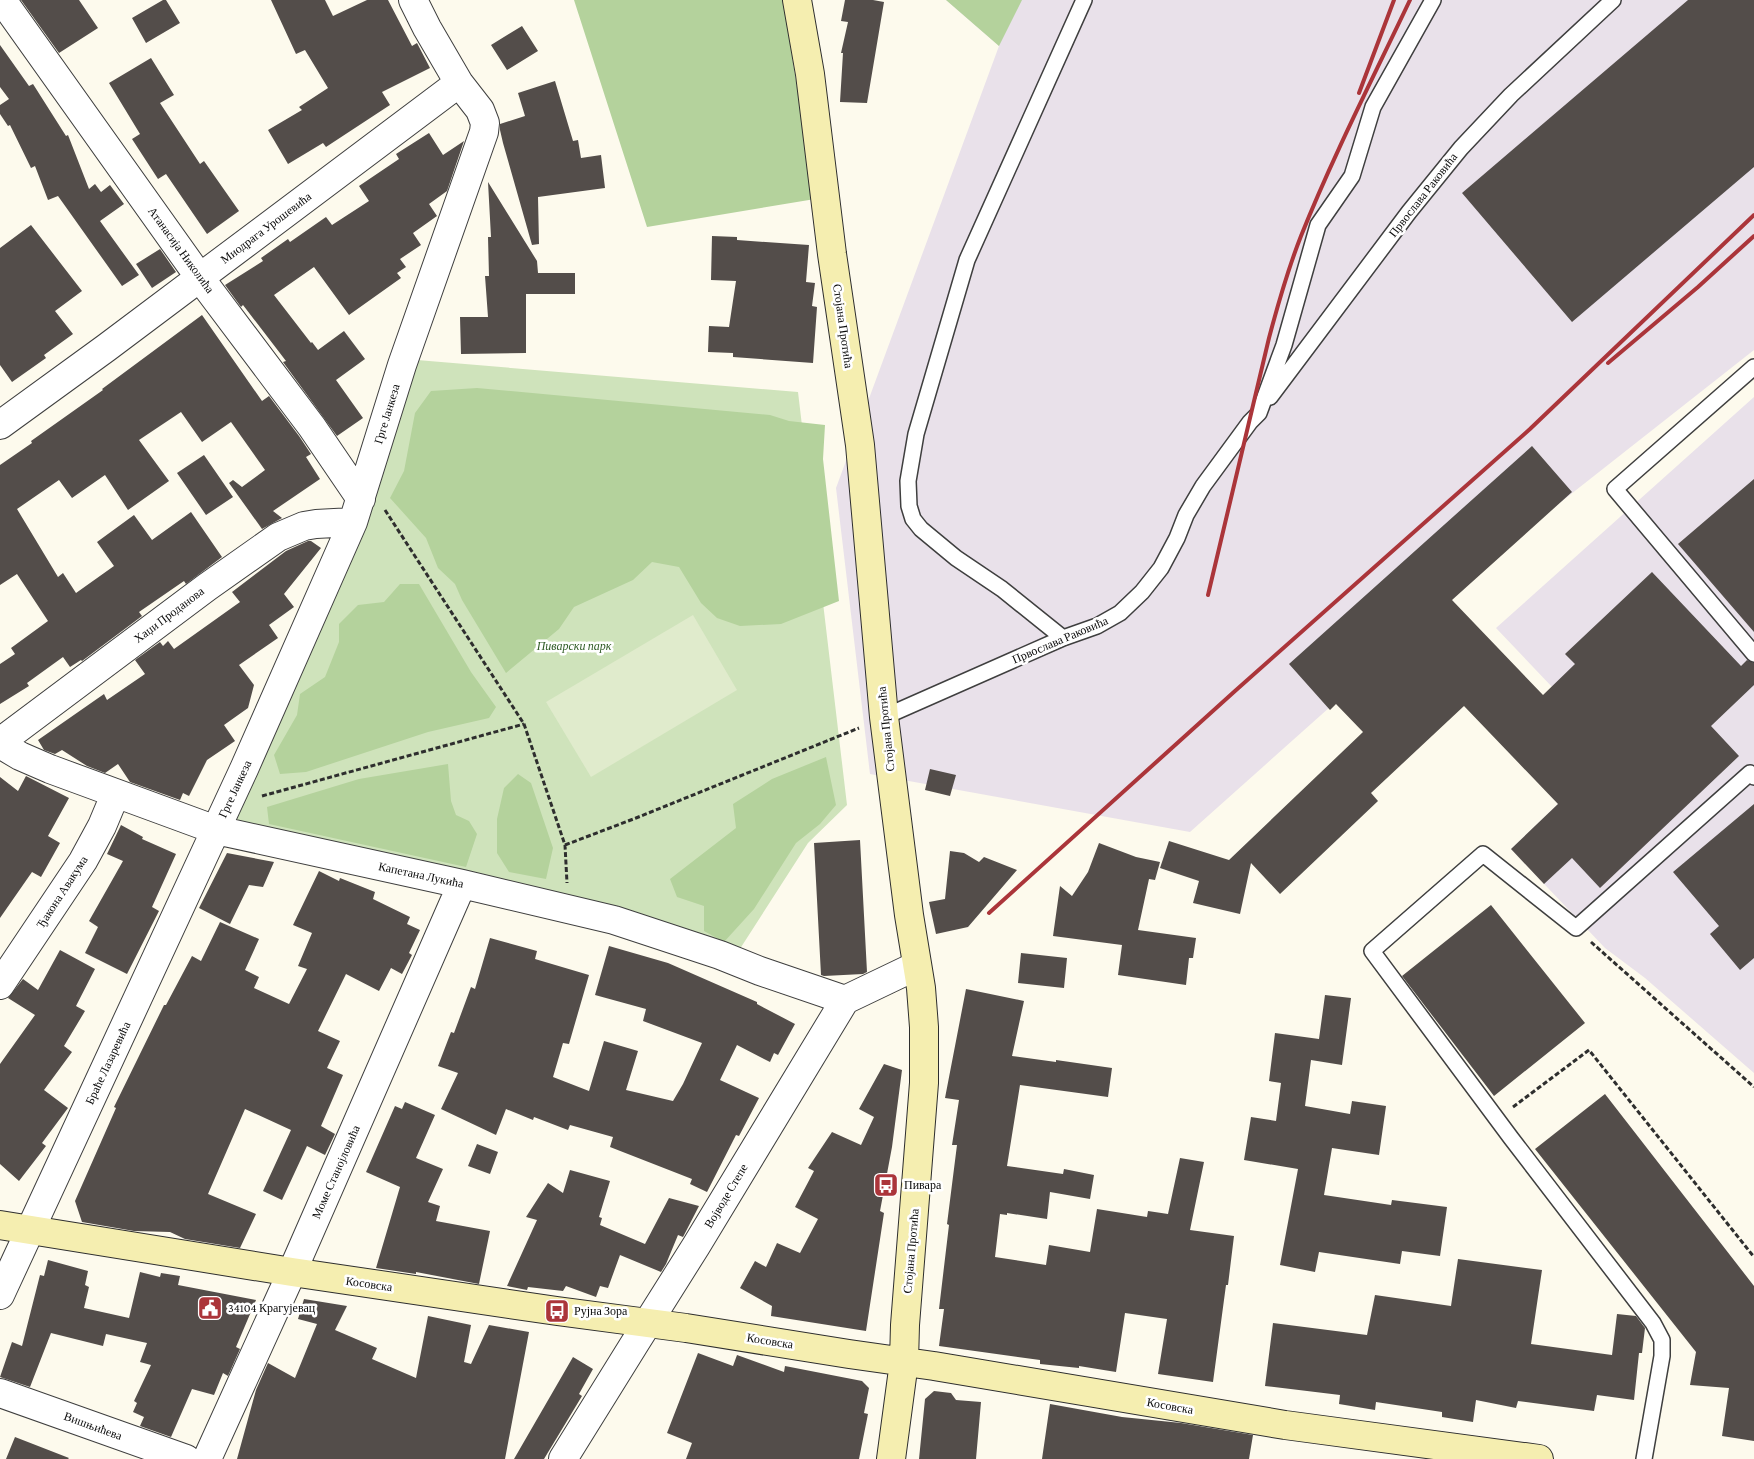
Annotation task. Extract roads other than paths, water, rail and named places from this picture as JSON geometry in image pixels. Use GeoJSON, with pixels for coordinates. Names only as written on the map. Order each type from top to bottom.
{"type":"FeatureCollection","features":[{"type":"Feature","properties":{"kind":"street","name":"Атанасија Николића"},"geometry":{"type":"LineString","coordinates":[[2,0],[200,278],[312,427],[360,501]]}},
{"type":"Feature","properties":{"kind":"street","name":"Грге Јанкеза"},"geometry":{"type":"LineString","coordinates":[[216,830],[360,501],[402,365],[484,132],[485,123],[480,110],[459,83],[413,0]]}},
{"type":"Feature","properties":{"kind":"street","name":"Стојана Протића"},"geometry":{"type":"LineString","coordinates":[[797,0],[810,74],[832,254],[860,445],[884,718],[916,966],[921,988],[924,1027],[924,1083],[905,1325],[904,1362],[891,1459]]}},
{"type":"Feature","properties":{"kind":"street","name":"Миодрага Урошевића"},"geometry":{"type":"LineString","coordinates":[[0,425],[200,278],[459,83]]}},
{"type":"Feature","properties":{"kind":"street","name":"Хаџи Проданова"},"geometry":{"type":"LineString","coordinates":[[0,743],[207,587],[278,537],[304,526],[316,524],[360,501]]}},
{"type":"Feature","properties":{"kind":"street","name":"Капетана Лукића"},"geometry":{"type":"LineString","coordinates":[[0,743],[20,756],[50,770],[216,830],[462,884],[614,920],[720,955],[760,971],[845,1000]]}},
{"type":"Feature","properties":{"kind":"street","name":"Ђакона Авакума"},"geometry":{"type":"LineString","coordinates":[[0,986],[83,861],[102,826],[115,794]]}},
{"type":"Feature","properties":{"kind":"street","name":"Браће Лазаревића"},"geometry":{"type":"LineString","coordinates":[[0,1295],[216,830]]}},
{"type":"Feature","properties":{"kind":"street","name":"Моме Станојловића"},"geometry":{"type":"LineString","coordinates":[[207,1459],[292,1272],[462,884]]}},
{"type":"Feature","properties":{"kind":"street"},"geometry":{"type":"LineString","coordinates":[[845,1000],[916,966]]}},
{"type":"Feature","properties":{"kind":"street","name":"Војводе Степе"},"geometry":{"type":"LineString","coordinates":[[564,1459],[845,1000]]}},
{"type":"Feature","properties":{"kind":"street","name":"Косовска"},"geometry":{"type":"LineString","coordinates":[[0,1226],[292,1272],[557,1311],[648,1322],[942,1367],[1285,1425],[1539,1459]]}},
{"type":"Feature","properties":{"kind":"street","name":"Вишњићева"},"geometry":{"type":"LineString","coordinates":[[0,1393],[186,1459]]}},
{"type":"Feature","properties":{"kind":"lane"},"geometry":{"type":"LineString","coordinates":[[1063,638],[1002,589],[956,558],[920,529],[913,519],[909,506],[908,481],[916,434],[967,260],[1084,0]]}},
{"type":"Feature","properties":{"kind":"lane","name":"Првослава Раковића"},"geometry":{"type":"LineString","coordinates":[[1259,413],[1284,345],[1318,225],[1352,176],[1373,107],[1433,0]]}},
{"type":"Feature","properties":{"kind":"lane","name":"Првослава Раковића"},"geometry":{"type":"LineString","coordinates":[[884,718],[1063,638],[1097,626],[1120,613],[1142,592],[1161,568],[1177,538],[1186,515],[1203,486],[1410,212],[1461,148],[1511,95],[1613,0]]}},
{"type":"Feature","properties":{"kind":"lane"},"geometry":{"type":"LineString","coordinates":[[1754,367],[1615,489],[1754,654]]}},
{"type":"Feature","properties":{"kind":"lane"},"geometry":{"type":"LineString","coordinates":[[1644,1459],[1662,1356],[1662,1340],[1653,1323],[1511,1138],[1372,951],[1483,854],[1576,928],[1750,773],[1754,777]]}},
{"type":"Feature","properties":{"kind":"railway"},"geometry":{"type":"LineString","coordinates":[[1359,93],[1394,0]]}},
{"type":"Feature","properties":{"kind":"railway"},"geometry":{"type":"LineString","coordinates":[[1208,595],[1269,338],[1292,261],[1326,176],[1410,0]]}},
{"type":"Feature","properties":{"kind":"railway"},"geometry":{"type":"LineString","coordinates":[[989,913],[1530,429],[1754,215]]}},
{"type":"Feature","properties":{"kind":"railway"},"geometry":{"type":"LineString","coordinates":[[1608,363],[1698,287],[1754,236]]}},
{"type":"Feature","properties":{"kind":"place","name":"Пивара"},"geometry":{"type":"Point","coordinates":[886,1185]}},
{"type":"Feature","properties":{"kind":"place","name":"34104 Крагујевац"},"geometry":{"type":"Point","coordinates":[210,1308]}},
{"type":"Feature","properties":{"kind":"place","name":"Рујна Зора"},"geometry":{"type":"Point","coordinates":[557,1311]}},
{"type":"Feature","properties":{"kind":"park label","name":"Пиварски парк"},"geometry":{"type":"Point","coordinates":[574,646]}}]}
